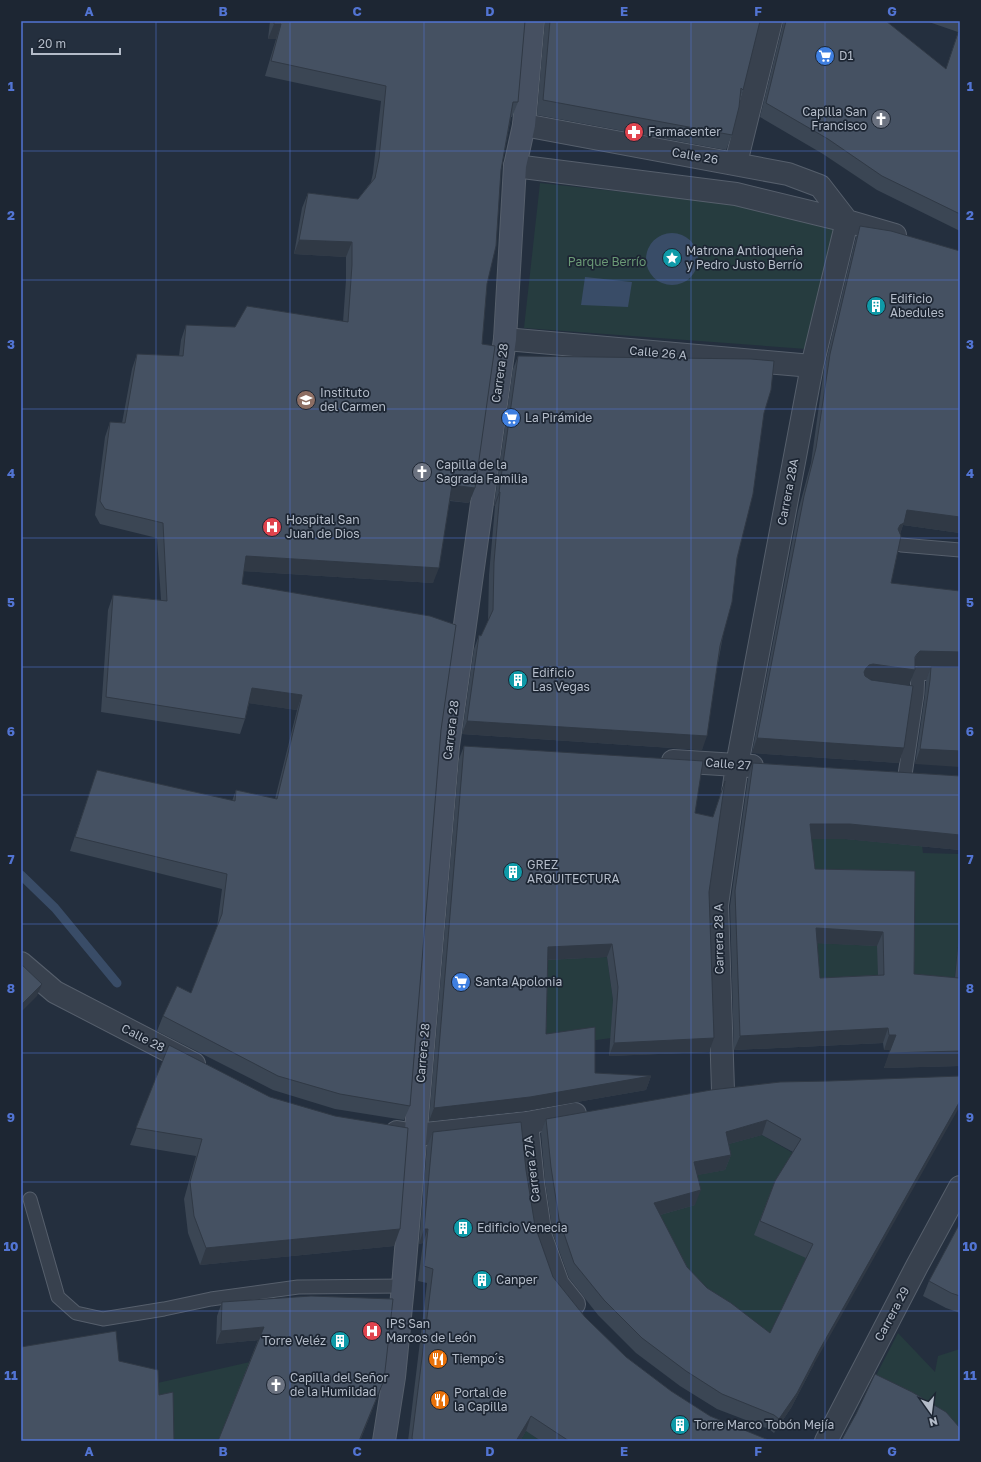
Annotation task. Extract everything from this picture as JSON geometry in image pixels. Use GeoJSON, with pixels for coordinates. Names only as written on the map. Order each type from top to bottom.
{"type":"FeatureCollection","features":[{"type":"Feature","properties":{"kind":"main road","name":"Carrera 28"},"geometry":{"type":"LineString","coordinates":[[384,1441],[394,1377],[416,1135],[456,747],[505,340],[515,166],[524,125],[533,21]]}},
{"type":"Feature","properties":{"kind":"street"},"geometry":{"type":"LineString","coordinates":[[736,163],[772,21]]}},
{"type":"Feature","properties":{"kind":"street","name":"Calle 26"},"geometry":{"type":"LineString","coordinates":[[524,125],[736,163],[788,174],[820,186],[847,221]]}},
{"type":"Feature","properties":{"kind":"street"},"geometry":{"type":"LineString","coordinates":[[515,166],[736,194],[847,221],[915,241]]}},
{"type":"Feature","properties":{"kind":"street","name":"Carrera 28A"},"geometry":{"type":"LineString","coordinates":[[737,765],[812,366],[847,221]]}},
{"type":"Feature","properties":{"kind":"street","name":"Calle 26 A"},"geometry":{"type":"LineString","coordinates":[[505,340],[812,366]]}},
{"type":"Feature","properties":{"kind":"street","name":"Calle 27"},"geometry":{"type":"LineString","coordinates":[[651,759],[775,767]]}},
{"type":"Feature","properties":{"kind":"street","name":"Carrera 28 A"},"geometry":{"type":"LineString","coordinates":[[723,1090],[717,905],[737,765]]}},
{"type":"Feature","properties":{"kind":"street"},"geometry":{"type":"LineString","coordinates":[[882,774],[913,776]]}},
{"type":"Feature","properties":{"kind":"street","name":"Calle 28"},"geometry":{"type":"LineString","coordinates":[[21,963],[55,992],[208,1071]]}},
{"type":"Feature","properties":{"kind":"street"},"geometry":{"type":"LineString","coordinates":[[378,1129],[416,1135],[527,1123],[598,1110]]}},
{"type":"Feature","properties":{"kind":"street","name":"Carrera 27A"},"geometry":{"type":"LineString","coordinates":[[527,1123],[533,1183],[541,1237],[558,1284],[584,1317]]}},
{"type":"Feature","properties":{"kind":"street","name":"Carrera 29"},"geometry":{"type":"LineString","coordinates":[[826,1441],[960,1187]]}},
{"type":"Feature","properties":{"kind":"lane"},"geometry":{"type":"LineString","coordinates":[[901,545],[960,550]]}},
{"type":"Feature","properties":{"kind":"lane"},"geometry":{"type":"LineString","coordinates":[[913,776],[918,673],[960,675]]}},
{"type":"Feature","properties":{"kind":"lane"},"geometry":{"type":"LineString","coordinates":[[903,692],[917,694]]}},
{"type":"Feature","properties":{"kind":"lane"},"geometry":{"type":"LineString","coordinates":[[30,1199],[58,1298],[76,1313],[103,1318],[164,1309],[211,1299],[298,1287],[403,1286]]}},
{"type":"Feature","properties":{"kind":"green space","name":"Parque Berrío"},"geometry":{"type":"Polygon","coordinates":[[[540,183],[726,203],[840,224],[806,349],[524,328],[540,183]]]}},
{"type":"Feature","properties":{"kind":"green space"},"geometry":{"type":"Polygon","coordinates":[[[804,839],[845,839],[922,845],[923,853],[960,854],[960,929],[953,993],[813,993],[809,884],[804,839]]]}},
{"type":"Feature","properties":{"kind":"green space"},"geometry":{"type":"Polygon","coordinates":[[[607,957],[613,1000],[611,1038],[540,1048],[543,960],[607,957]]]}},
{"type":"Feature","properties":{"kind":"green space"},"geometry":{"type":"Polygon","coordinates":[[[762,1135],[793,1153],[810,1259],[745,1382],[636,1221],[688,1177],[721,1146],[762,1135]]]}},
{"type":"Feature","properties":{"kind":"green space"},"geometry":{"type":"Polygon","coordinates":[[[898,1333],[935,1372],[938,1356],[960,1349],[960,1441],[869,1389],[898,1333]]]}},
{"type":"Feature","properties":{"kind":"green space"},"geometry":{"type":"Polygon","coordinates":[[[250,1362],[218,1441],[159,1441],[154,1408],[153,1384],[250,1362]]]}},
{"type":"Feature","properties":{"kind":"green space"},"geometry":{"type":"Polygon","coordinates":[[[526,1431],[541,1441],[520,1441],[526,1431]]]}},
{"type":"Feature","properties":{"kind":"water"},"geometry":{"type":"Polygon","coordinates":[[[667,233],[677,233],[686,237],[694,245],[698,254],[698,264],[694,273],[686,281],[677,285],[667,285],[658,281],[650,273],[646,264],[646,254],[650,245],[658,237],[667,233]]]}},
{"type":"Feature","properties":{"kind":"water"},"geometry":{"type":"Polygon","coordinates":[[[585,277],[632,282],[628,307],[581,305],[585,277]]]}},
{"type":"Feature","properties":{"kind":"building"},"geometry":{"type":"Polygon","coordinates":[[[274,21],[525,21],[518,102],[513,102],[501,170],[496,246],[487,284],[482,344],[495,346],[475,488],[452,485],[439,568],[246,556],[242,584],[430,616],[456,625],[441,730],[410,1106],[340,1094],[278,1076],[163,1016],[177,986],[191,993],[222,914],[227,874],[75,837],[97,770],[235,801],[236,790],[277,799],[302,695],[252,688],[245,719],[106,697],[113,595],[167,601],[163,523],[105,509],[100,501],[110,422],[125,423],[137,354],[183,356],[186,325],[235,327],[247,306],[348,322],[352,242],[299,240],[308,193],[358,199],[375,178],[379,158],[386,86],[271,61],[281,24],[274,24],[274,21]]]}},
{"type":"Feature","properties":{"kind":"building"},"geometry":{"type":"Polygon","coordinates":[[[550,21],[760,21],[743,90],[741,88],[739,107],[732,135],[543,100],[550,21]]]}},
{"type":"Feature","properties":{"kind":"building"},"geometry":{"type":"Polygon","coordinates":[[[786,21],[886,21],[946,69],[960,27],[960,214],[882,176],[828,139],[766,103],[786,21]]]}},
{"type":"Feature","properties":{"kind":"building"},"geometry":{"type":"Polygon","coordinates":[[[860,226],[891,231],[960,251],[960,517],[907,510],[904,523],[900,525],[898,529],[901,536],[891,583],[960,591],[960,652],[920,651],[915,657],[915,670],[873,664],[869,665],[864,672],[865,676],[871,680],[913,686],[904,748],[757,738],[804,496],[816,448],[830,354],[860,226]]]}},
{"type":"Feature","properties":{"kind":"building"},"geometry":{"type":"Polygon","coordinates":[[[518,356],[751,359],[774,361],[771,390],[764,413],[753,494],[737,558],[732,602],[720,646],[707,736],[467,721],[479,635],[481,636],[493,610],[494,562],[499,492],[518,356]]]}},
{"type":"Feature","properties":{"kind":"building"},"geometry":{"type":"Polygon","coordinates":[[[931,667],[960,667],[960,751],[920,749],[931,667]]]}},
{"type":"Feature","properties":{"kind":"building"},"geometry":{"type":"Polygon","coordinates":[[[464,746],[703,761],[695,813],[713,817],[725,781],[709,892],[714,1038],[614,1043],[618,987],[612,944],[548,947],[546,1034],[595,1027],[595,1073],[651,1076],[530,1097],[434,1108],[464,746]]]}},
{"type":"Feature","properties":{"kind":"building"},"geometry":{"type":"Polygon","coordinates":[[[753,763],[960,776],[960,835],[850,824],[810,824],[815,869],[915,871],[914,974],[959,978],[960,965],[960,1051],[889,1053],[896,1035],[889,1035],[888,1028],[740,1036],[735,891],[753,763]],[[816,928],[820,978],[884,975],[883,932],[816,928]]]}},
{"type":"Feature","properties":{"kind":"building"},"geometry":{"type":"Polygon","coordinates":[[[21,964],[42,984],[21,1005],[21,964]]]}},
{"type":"Feature","properties":{"kind":"building"},"geometry":{"type":"Polygon","coordinates":[[[169,1045],[270,1097],[335,1116],[408,1128],[400,1229],[206,1248],[194,1216],[190,1182],[202,1139],[136,1128],[169,1045]]]}},
{"type":"Feature","properties":{"kind":"building"},"geometry":{"type":"Polygon","coordinates":[[[960,1076],[960,1101],[820,1349],[797,1393],[779,1419],[774,1415],[722,1394],[686,1371],[642,1338],[604,1300],[574,1263],[559,1219],[551,1167],[546,1119],[711,1090],[780,1082],[960,1076]],[[767,1120],[726,1132],[731,1155],[694,1162],[701,1190],[654,1203],[687,1267],[707,1288],[731,1303],[770,1333],[813,1244],[760,1221],[775,1181],[801,1139],[767,1120]]]}},
{"type":"Feature","properties":{"kind":"building"},"geometry":{"type":"Polygon","coordinates":[[[521,1122],[526,1170],[535,1226],[553,1277],[585,1317],[626,1357],[671,1391],[710,1416],[773,1441],[569,1441],[531,1416],[516,1441],[413,1441],[412,1438],[433,1269],[424,1266],[428,1229],[424,1229],[433,1132],[521,1122]]]}},
{"type":"Feature","properties":{"kind":"building"},"geometry":{"type":"Polygon","coordinates":[[[960,1223],[960,1296],[951,1293],[929,1281],[960,1223]]]}},
{"type":"Feature","properties":{"kind":"building"},"geometry":{"type":"Polygon","coordinates":[[[311,1296],[393,1299],[384,1380],[359,1441],[218,1441],[264,1327],[221,1331],[222,1302],[311,1296]]]}},
{"type":"Feature","properties":{"kind":"building"},"geometry":{"type":"Polygon","coordinates":[[[116,1331],[119,1361],[158,1370],[159,1395],[173,1392],[174,1441],[21,1441],[21,1347],[116,1331]]]}},
{"type":"Feature","properties":{"kind":"building"},"geometry":{"type":"Polygon","coordinates":[[[875,1374],[912,1392],[946,1412],[960,1428],[960,1441],[841,1441],[875,1374]]]}},
{"type":"Feature","properties":{"kind":"waterway"},"geometry":{"type":"LineString","coordinates":[[21,875],[55,908],[117,983]]}},
{"type":"Feature","properties":{"kind":"place","name":"D1"},"geometry":{"type":"Point","coordinates":[825,56]}},
{"type":"Feature","properties":{"kind":"place","name":"Capilla San Francisco"},"geometry":{"type":"Point","coordinates":[881,119]}},
{"type":"Feature","properties":{"kind":"place","name":"Farmacenter"},"geometry":{"type":"Point","coordinates":[634,132]}},
{"type":"Feature","properties":{"kind":"place","name":"Matrona Antioqueña y Pedro Justo Berrío"},"geometry":{"type":"Point","coordinates":[672,258]}},
{"type":"Feature","properties":{"kind":"place","name":"Edificio Abedules"},"geometry":{"type":"Point","coordinates":[876,306]}},
{"type":"Feature","properties":{"kind":"place","name":"Instituto del Carmen"},"geometry":{"type":"Point","coordinates":[306,400]}},
{"type":"Feature","properties":{"kind":"place","name":"La Pirámide"},"geometry":{"type":"Point","coordinates":[511,418]}},
{"type":"Feature","properties":{"kind":"place","name":"Capilla de la Sagrada Familia"},"geometry":{"type":"Point","coordinates":[422,472]}},
{"type":"Feature","properties":{"kind":"place","name":"Hospital San Juan de Dios"},"geometry":{"type":"Point","coordinates":[272,527]}},
{"type":"Feature","properties":{"kind":"place","name":"Edificio Las Vegas"},"geometry":{"type":"Point","coordinates":[518,680]}},
{"type":"Feature","properties":{"kind":"place","name":"GREZ ARQUITECTURA"},"geometry":{"type":"Point","coordinates":[513,872]}},
{"type":"Feature","properties":{"kind":"place","name":"Santa Apolonia"},"geometry":{"type":"Point","coordinates":[461,982]}},
{"type":"Feature","properties":{"kind":"place","name":"Edificio Venecia"},"geometry":{"type":"Point","coordinates":[463,1228]}},
{"type":"Feature","properties":{"kind":"place","name":"Canper"},"geometry":{"type":"Point","coordinates":[482,1280]}},
{"type":"Feature","properties":{"kind":"place","name":"IPS San Marcos de León"},"geometry":{"type":"Point","coordinates":[372,1331]}},
{"type":"Feature","properties":{"kind":"place","name":"Torre Veléz"},"geometry":{"type":"Point","coordinates":[340,1341]}},
{"type":"Feature","properties":{"kind":"place","name":"Tiempo´s"},"geometry":{"type":"Point","coordinates":[438,1359]}},
{"type":"Feature","properties":{"kind":"place","name":"Capilla del Señor de la Humildad"},"geometry":{"type":"Point","coordinates":[276,1385]}},
{"type":"Feature","properties":{"kind":"place","name":"Portal de la Capilla"},"geometry":{"type":"Point","coordinates":[440,1400]}},
{"type":"Feature","properties":{"kind":"place","name":"Torre Marco Tobón Mejía"},"geometry":{"type":"Point","coordinates":[680,1425]}}]}
